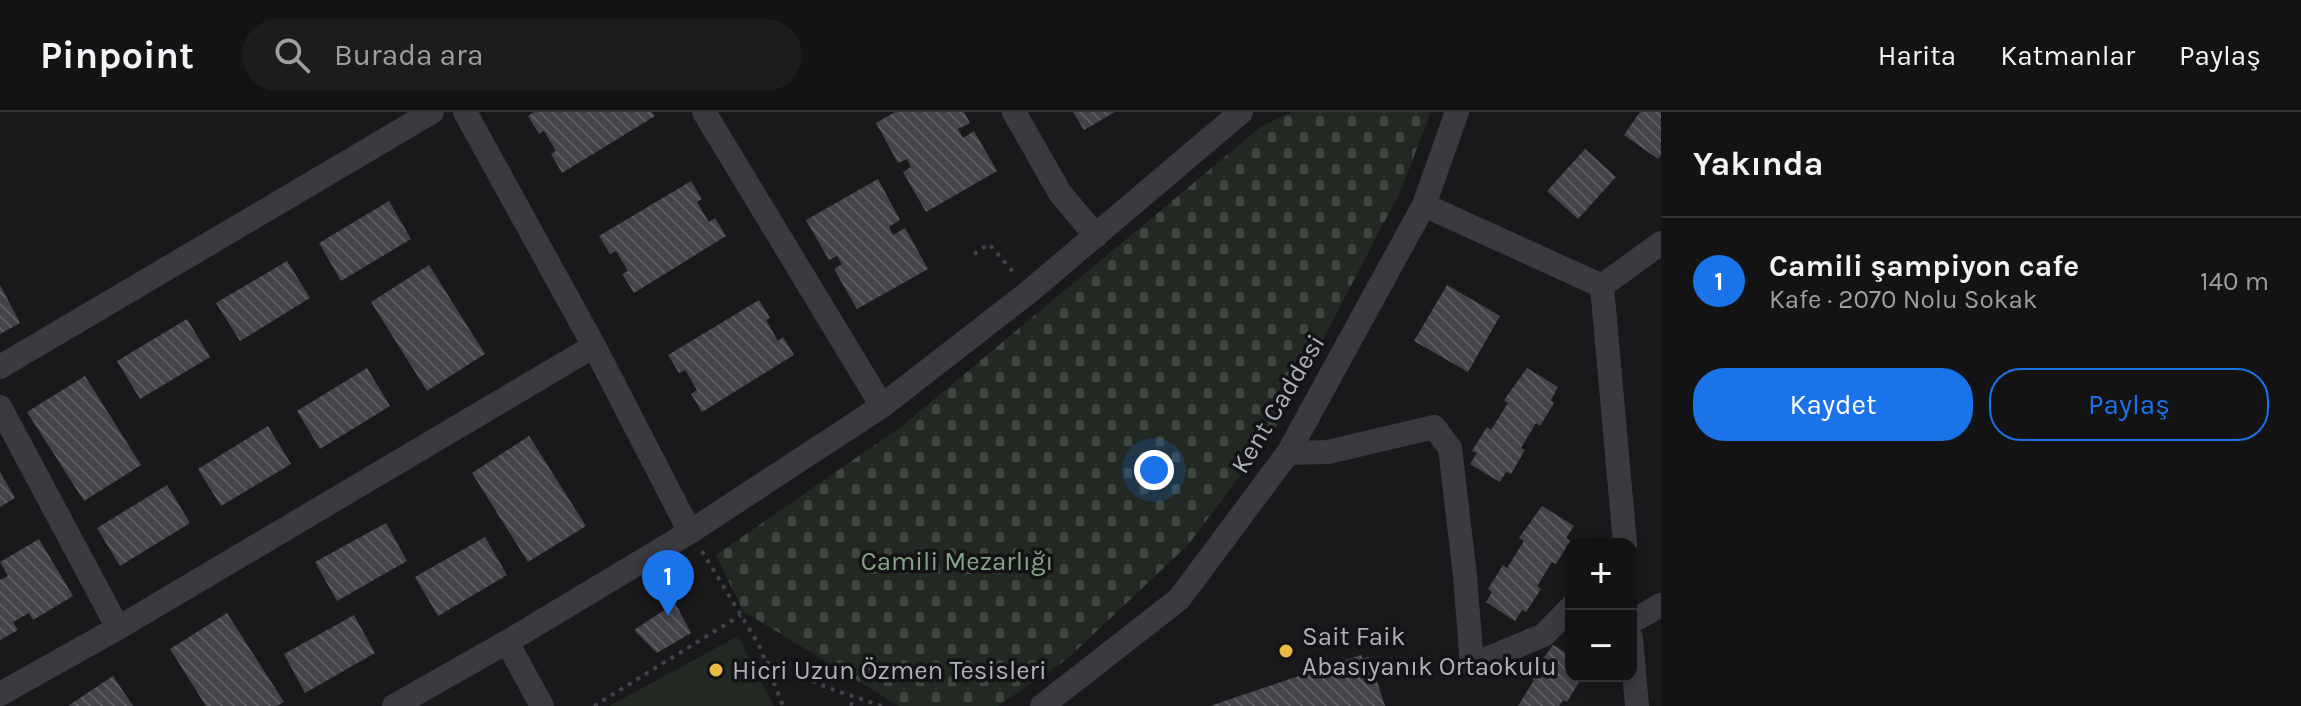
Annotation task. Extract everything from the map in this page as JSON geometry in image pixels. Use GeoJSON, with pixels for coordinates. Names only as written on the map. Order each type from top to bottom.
{"type":"FeatureCollection","features":[{"type":"Feature","properties":{"kind":"street"},"geometry":{"type":"LineString","coordinates":[[0,367],[432,112]]}},
{"type":"Feature","properties":{"kind":"street"},"geometry":{"type":"LineString","coordinates":[[465,112],[594,346],[690,532]]}},
{"type":"Feature","properties":{"kind":"street"},"geometry":{"type":"LineString","coordinates":[[704,112],[882,406]]}},
{"type":"Feature","properties":{"kind":"street"},"geometry":{"type":"LineString","coordinates":[[1014,112],[1060,193],[1096,236]]}},
{"type":"Feature","properties":{"kind":"street"},"geometry":{"type":"LineString","coordinates":[[394,706],[690,532],[882,406],[1030,291],[1241,112]]}},
{"type":"Feature","properties":{"kind":"street","name":"Kent Caddesi"},"geometry":{"type":"LineString","coordinates":[[1042,706],[1179,599],[1288,453],[1424,205],[1457,112]]}},
{"type":"Feature","properties":{"kind":"street"},"geometry":{"type":"LineString","coordinates":[[1424,205],[1602,286]]}},
{"type":"Feature","properties":{"kind":"street"},"geometry":{"type":"LineString","coordinates":[[1602,286],[1661,243]]}},
{"type":"Feature","properties":{"kind":"street"},"geometry":{"type":"LineString","coordinates":[[1602,286],[1624,538]]}},
{"type":"Feature","properties":{"kind":"street"},"geometry":{"type":"LineString","coordinates":[[0,694],[118,628],[594,346]]}},
{"type":"Feature","properties":{"kind":"street"},"geometry":{"type":"LineString","coordinates":[[0,407],[118,628]]}},
{"type":"Feature","properties":{"kind":"street"},"geometry":{"type":"LineString","coordinates":[[1288,453],[1328,452],[1434,427],[1450,448],[1472,665],[1544,635],[1568,610]]}},
{"type":"Feature","properties":{"kind":"street"},"geometry":{"type":"LineString","coordinates":[[1637,619],[1661,605]]}},
{"type":"Feature","properties":{"kind":"street"},"geometry":{"type":"LineString","coordinates":[[507,642],[542,706]]}},
{"type":"Feature","properties":{"kind":"street"},"geometry":{"type":"LineString","coordinates":[[1635,682],[1637,706]]}},
{"type":"Feature","properties":{"kind":"path"},"geometry":{"type":"LineString","coordinates":[[974,254],[989,244],[1030,291]]}},
{"type":"Feature","properties":{"kind":"path"},"geometry":{"type":"LineString","coordinates":[[690,532],[741,615],[766,662],[783,706]]}},
{"type":"Feature","properties":{"kind":"path"},"geometry":{"type":"LineString","coordinates":[[594,706],[741,615]]}},
{"type":"Feature","properties":{"kind":"path"},"geometry":{"type":"LineString","coordinates":[[766,662],[882,706]]}},
{"type":"Feature","properties":{"kind":"path"},"geometry":{"type":"LineString","coordinates":[[851,706],[853,697]]}},
{"type":"Feature","properties":{"kind":"green space","name":"Camili Mezarlığı"},"geometry":{"type":"Polygon","coordinates":[[[1291,112],[1431,112],[1401,190],[1278,425],[1188,545],[1067,659],[998,706],[899,706],[743,611],[716,555],[902,426],[1262,126],[1291,112]]]}},
{"type":"Feature","properties":{"kind":"green space","name":"Hicri Uzun Özmen Tesisleri"},"geometry":{"type":"Polygon","coordinates":[[[738,636],[774,706],[609,706],[738,636]]]}},
{"type":"Feature","properties":{"kind":"building"},"geometry":{"type":"Polygon","coordinates":[[[534,112],[652,112],[655,116],[562,173],[551,154],[556,151],[544,131],[539,134],[528,116],[534,112]]]}},
{"type":"Feature","properties":{"kind":"building"},"geometry":{"type":"Polygon","coordinates":[[[895,112],[964,112],[970,123],[958,129],[963,138],[974,131],[997,171],[926,212],[903,172],[911,167],[907,159],[898,163],[876,123],[895,112]]]}},
{"type":"Feature","properties":{"kind":"building"},"geometry":{"type":"Polygon","coordinates":[[[1073,112],[1115,112],[1084,130],[1073,112]]]}},
{"type":"Feature","properties":{"kind":"building"},"geometry":{"type":"Polygon","coordinates":[[[1640,112],[1661,112],[1661,155],[1658,159],[1624,135],[1640,112]]]}},
{"type":"Feature","properties":{"kind":"building"},"geometry":{"type":"Polygon","coordinates":[[[1585,149],[1616,177],[1578,219],[1547,191],[1585,149]]]}},
{"type":"Feature","properties":{"kind":"building"},"geometry":{"type":"Polygon","coordinates":[[[878,179],[900,220],[889,227],[893,235],[905,228],[928,269],[857,309],[834,269],[842,264],[837,256],[829,260],[806,220],[878,179]]]}},
{"type":"Feature","properties":{"kind":"building"},"geometry":{"type":"Polygon","coordinates":[[[691,181],[702,199],[697,202],[709,222],[715,218],[726,236],[634,293],[622,274],[628,271],[616,251],[610,254],[599,236],[691,181]]]}},
{"type":"Feature","properties":{"kind":"building"},"geometry":{"type":"Polygon","coordinates":[[[389,201],[411,239],[341,281],[319,243],[389,201]]]}},
{"type":"Feature","properties":{"kind":"building"},"geometry":{"type":"Polygon","coordinates":[[[287,261],[310,298],[240,341],[216,303],[287,261]]]}},
{"type":"Feature","properties":{"kind":"building"},"geometry":{"type":"Polygon","coordinates":[[[429,265],[485,354],[427,391],[371,302],[429,265]]]}},
{"type":"Feature","properties":{"kind":"building"},"geometry":{"type":"Polygon","coordinates":[[[0,285],[20,323],[0,334],[0,285]]]}},
{"type":"Feature","properties":{"kind":"building"},"geometry":{"type":"Polygon","coordinates":[[[1447,285],[1500,316],[1468,372],[1414,341],[1447,285]]]}},
{"type":"Feature","properties":{"kind":"building"},"geometry":{"type":"Polygon","coordinates":[[[759,300],[770,318],[766,320],[778,341],[783,337],[794,355],[702,412],[691,394],[697,390],[685,370],[679,373],[668,355],[759,300]]]}},
{"type":"Feature","properties":{"kind":"building"},"geometry":{"type":"Polygon","coordinates":[[[187,319],[210,357],[140,399],[117,361],[187,319]]]}},
{"type":"Feature","properties":{"kind":"building"},"geometry":{"type":"Polygon","coordinates":[[[367,368],[390,406],[320,449],[297,411],[367,368]]]}},
{"type":"Feature","properties":{"kind":"building"},"geometry":{"type":"Polygon","coordinates":[[[1527,368],[1558,387],[1551,400],[1554,403],[1540,426],[1536,423],[1521,448],[1525,450],[1511,474],[1506,472],[1500,482],[1470,464],[1477,453],[1472,451],[1487,427],[1491,430],[1508,403],[1504,400],[1527,368]]]}},
{"type":"Feature","properties":{"kind":"building"},"geometry":{"type":"Polygon","coordinates":[[[85,376],[141,465],[84,501],[27,412],[85,376]]]}},
{"type":"Feature","properties":{"kind":"building"},"geometry":{"type":"Polygon","coordinates":[[[268,426],[291,464],[221,506],[198,469],[268,426]]]}},
{"type":"Feature","properties":{"kind":"building"},"geometry":{"type":"Polygon","coordinates":[[[529,436],[586,526],[528,562],[472,473],[529,436]]]}},
{"type":"Feature","properties":{"kind":"building"},"geometry":{"type":"Polygon","coordinates":[[[0,472],[15,498],[0,507],[0,472]]]}},
{"type":"Feature","properties":{"kind":"building"},"geometry":{"type":"Polygon","coordinates":[[[167,485],[190,523],[120,566],[97,528],[167,485]]]}},
{"type":"Feature","properties":{"kind":"building"},"geometry":{"type":"Polygon","coordinates":[[[1542,506],[1574,526],[1565,538],[1565,549],[1556,564],[1552,562],[1537,586],[1541,589],[1526,612],[1522,610],[1515,621],[1486,602],[1492,592],[1488,589],[1503,565],[1507,568],[1524,541],[1519,538],[1542,506]]]}},
{"type":"Feature","properties":{"kind":"building"},"geometry":{"type":"Polygon","coordinates":[[[386,523],[407,561],[337,601],[315,562],[386,523]]]}},
{"type":"Feature","properties":{"kind":"building"},"geometry":{"type":"Polygon","coordinates":[[[485,537],[507,575],[438,616],[415,577],[485,537]]]}},
{"type":"Feature","properties":{"kind":"building"},"geometry":{"type":"Polygon","coordinates":[[[39,539],[73,596],[33,620],[29,613],[13,622],[18,630],[0,640],[0,580],[8,576],[0,562],[39,539]]]}},
{"type":"Feature","properties":{"kind":"building"},"geometry":{"type":"Polygon","coordinates":[[[675,603],[691,633],[657,653],[634,630],[675,603]]]}},
{"type":"Feature","properties":{"kind":"building"},"geometry":{"type":"Polygon","coordinates":[[[227,613],[284,702],[277,706],[206,706],[170,649],[227,613]]]}},
{"type":"Feature","properties":{"kind":"building"},"geometry":{"type":"Polygon","coordinates":[[[354,615],[375,653],[305,693],[284,654],[354,615]]]}},
{"type":"Feature","properties":{"kind":"building"},"geometry":{"type":"Polygon","coordinates":[[[1553,645],[1565,652],[1565,682],[1579,682],[1567,702],[1563,700],[1559,706],[1518,706],[1534,680],[1530,677],[1553,645]]]}},
{"type":"Feature","properties":{"kind":"building"},"geometry":{"type":"Polygon","coordinates":[[[1361,655],[1362,658],[1369,657],[1385,706],[1210,706],[1361,655]]]}},
{"type":"Feature","properties":{"kind":"building"},"geometry":{"type":"Polygon","coordinates":[[[113,676],[133,706],[68,706],[113,676]]]}},
{"type":"Feature","properties":{"kind":"place","name":"Camili şampiyon cafe"},"geometry":{"type":"Point","coordinates":[668,616]}},
{"type":"Feature","properties":{"kind":"place","name":"Sait Faik Abasıyanık Ortaokulu"},"geometry":{"type":"Point","coordinates":[1286,651]}},
{"type":"Feature","properties":{"kind":"place","name":"Hicri Uzun Özmen Tesisleri"},"geometry":{"type":"Point","coordinates":[716,670]}}]}
